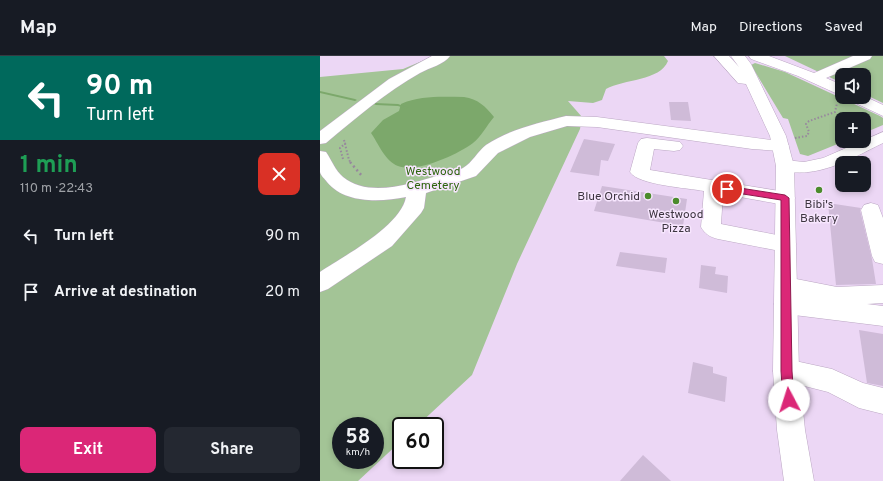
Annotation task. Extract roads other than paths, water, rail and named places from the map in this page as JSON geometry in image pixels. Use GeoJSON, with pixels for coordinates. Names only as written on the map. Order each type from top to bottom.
{"type":"FeatureCollection","features":[{"type":"Feature","properties":{"kind":"main road"},"geometry":{"type":"LineString","coordinates":[[323,136],[408,74],[443,56]]}},
{"type":"Feature","properties":{"kind":"main road"},"geometry":{"type":"LineString","coordinates":[[721,56],[760,98]]}},
{"type":"Feature","properties":{"kind":"main road"},"geometry":{"type":"LineString","coordinates":[[737,56],[746,67],[785,153],[786,371],[791,430],[799,481]]}},
{"type":"Feature","properties":{"kind":"main road"},"geometry":{"type":"LineString","coordinates":[[737,56],[808,75],[865,56]]}},
{"type":"Feature","properties":{"kind":"main road"},"geometry":{"type":"LineString","coordinates":[[756,56],[808,75],[835,90]]}},
{"type":"Feature","properties":{"kind":"main road"},"geometry":{"type":"LineString","coordinates":[[866,104],[883,111]]}},
{"type":"Feature","properties":{"kind":"main road"},"geometry":{"type":"LineString","coordinates":[[320,156],[323,165],[340,186],[356,192],[388,194],[417,189],[470,172],[492,149],[524,133],[566,122],[597,122],[752,144],[785,153],[804,168],[829,162],[883,137]]}},
{"type":"Feature","properties":{"kind":"main road"},"geometry":{"type":"LineString","coordinates":[[785,153],[647,143],[639,172],[646,175],[785,198]]}},
{"type":"Feature","properties":{"kind":"main road"},"geometry":{"type":"LineString","coordinates":[[714,187],[711,227],[718,232],[785,244]]}},
{"type":"Feature","properties":{"kind":"main road"},"geometry":{"type":"LineString","coordinates":[[320,283],[385,241],[414,208],[417,189]]}},
{"type":"Feature","properties":{"kind":"main road"},"geometry":{"type":"LineString","coordinates":[[871,210],[883,256]]}},
{"type":"Feature","properties":{"kind":"main road"},"geometry":{"type":"LineString","coordinates":[[786,295],[837,296],[883,294]]}},
{"type":"Feature","properties":{"kind":"main road"},"geometry":{"type":"LineString","coordinates":[[786,295],[883,316]]}},
{"type":"Feature","properties":{"kind":"main road"},"geometry":{"type":"LineString","coordinates":[[786,371],[832,381],[859,395],[883,401]]}},
{"type":"Feature","properties":{"kind":"waterway"},"geometry":{"type":"LineString","coordinates":[[320,92],[355,100]]}},
{"type":"Feature","properties":{"kind":"waterway"},"geometry":{"type":"LineString","coordinates":[[376,104],[398,105],[407,108]]}},
{"type":"Feature","properties":{"kind":"place","name":"Bibi's Bakery"},"geometry":{"type":"Point","coordinates":[819,190]}},
{"type":"Feature","properties":{"kind":"place","name":"Blue Orchid"},"geometry":{"type":"Point","coordinates":[648,196]}},
{"type":"Feature","properties":{"kind":"place","name":"Westwood Pizza"},"geometry":{"type":"Point","coordinates":[676,201]}},
{"type":"Feature","properties":{"kind":"park label","name":"Westwood Cemetery"},"geometry":{"type":"Point","coordinates":[433,178]}}]}
